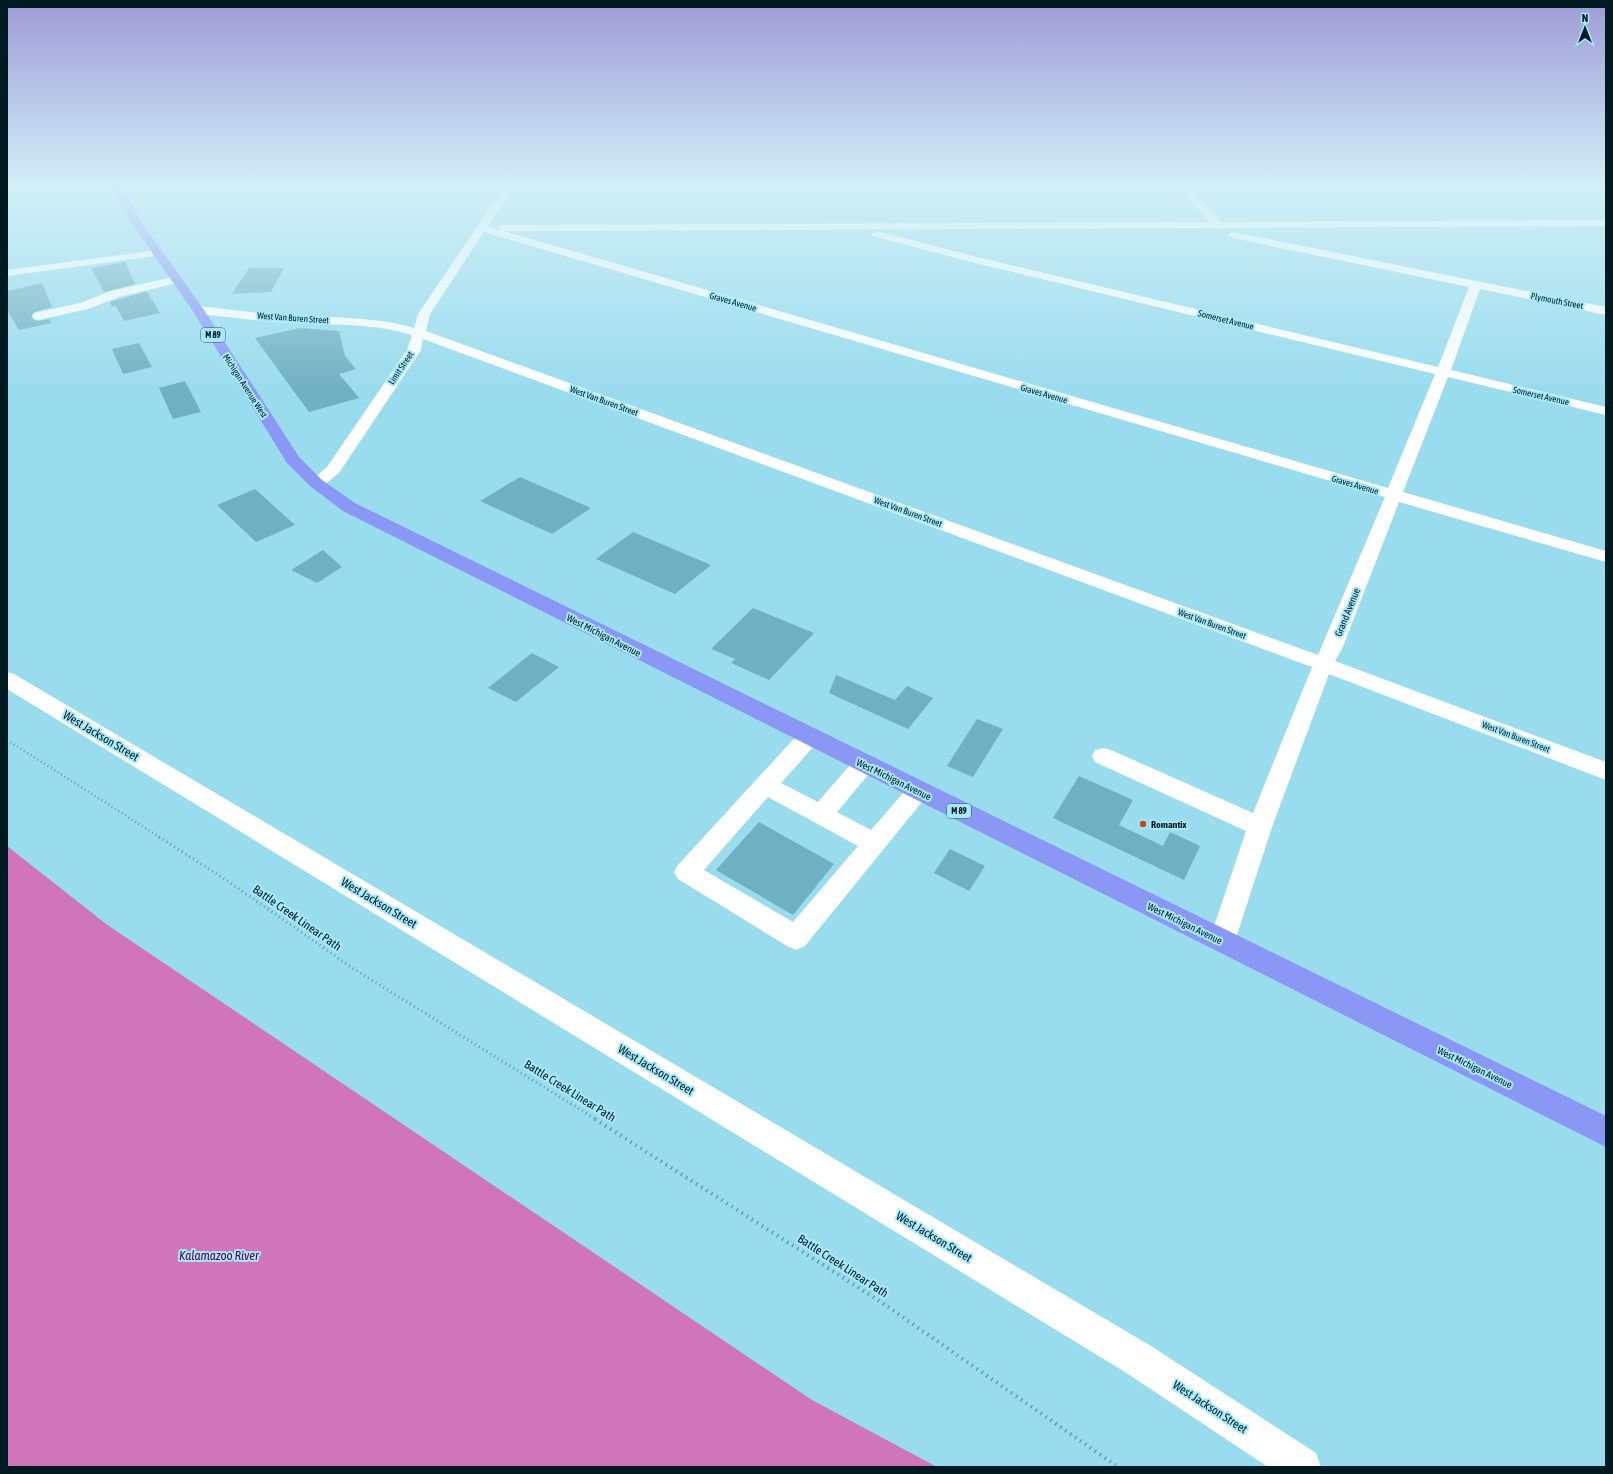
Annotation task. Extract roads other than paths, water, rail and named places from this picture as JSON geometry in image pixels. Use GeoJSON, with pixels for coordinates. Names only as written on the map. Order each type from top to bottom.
{"type":"FeatureCollection","features":[{"type":"Feature","properties":{"kind":"highway","name":"Michigan Avenue West"},"geometry":{"type":"LineString","coordinates":[[158,253],[198,310],[293,460],[316,483]]}},
{"type":"Feature","properties":{"kind":"highway","name":"West Michigan Avenue"},"geometry":{"type":"LineString","coordinates":[[316,483],[349,507],[1606,1132]]}},
{"type":"Feature","properties":{"kind":"street"},"geometry":{"type":"LineString","coordinates":[[7,273],[158,253]]}},
{"type":"Feature","properties":{"kind":"street","name":"Limit Street"},"geometry":{"type":"LineString","coordinates":[[316,483],[333,470],[414,350],[424,314],[465,253]]}},
{"type":"Feature","properties":{"kind":"street","name":"Graves Avenue"},"geometry":{"type":"LineString","coordinates":[[566,253],[1606,557]]}},
{"type":"Feature","properties":{"kind":"street","name":"Somerset Avenue"},"geometry":{"type":"LineString","coordinates":[[950,253],[1606,412]]}},
{"type":"Feature","properties":{"kind":"street","name":"Plymouth Street"},"geometry":{"type":"LineString","coordinates":[[1317,253],[1606,311]]}},
{"type":"Feature","properties":{"kind":"street"},"geometry":{"type":"LineString","coordinates":[[38,316],[84,306],[114,294],[177,280]]}},
{"type":"Feature","properties":{"kind":"street","name":"Grand Avenue"},"geometry":{"type":"LineString","coordinates":[[1222,941],[1260,827],[1323,664],[1332,649],[1394,496],[1476,285]]}},
{"type":"Feature","properties":{"kind":"street","name":"West Van Buren Street"},"geometry":{"type":"LineString","coordinates":[[198,310],[288,319],[361,322],[391,325],[418,333],[1323,664],[1606,771]]}},
{"type":"Feature","properties":{"kind":"street","name":"West Jackson Street"},"geometry":{"type":"LineString","coordinates":[[7,679],[1138,1359],[1302,1467]]}},
{"type":"Feature","properties":{"kind":"street"},"geometry":{"type":"LineString","coordinates":[[809,736],[687,872],[796,938],[918,791]]}},
{"type":"Feature","properties":{"kind":"street"},"geometry":{"type":"LineString","coordinates":[[1102,756],[1260,827]]}},
{"type":"Feature","properties":{"kind":"street"},"geometry":{"type":"LineString","coordinates":[[822,814],[864,764]]}},
{"type":"Feature","properties":{"kind":"street"},"geometry":{"type":"LineString","coordinates":[[765,785],[874,843]]}},
{"type":"Feature","properties":{"kind":"water","name":"Kalamazoo River"},"geometry":{"type":"Polygon","coordinates":[[[7,846],[106,924],[812,1400],[937,1467],[7,1467],[7,846]]]}},
{"type":"Feature","properties":{"kind":"place","name":"Romantix"},"geometry":{"type":"Point","coordinates":[1143,824]}}]}
